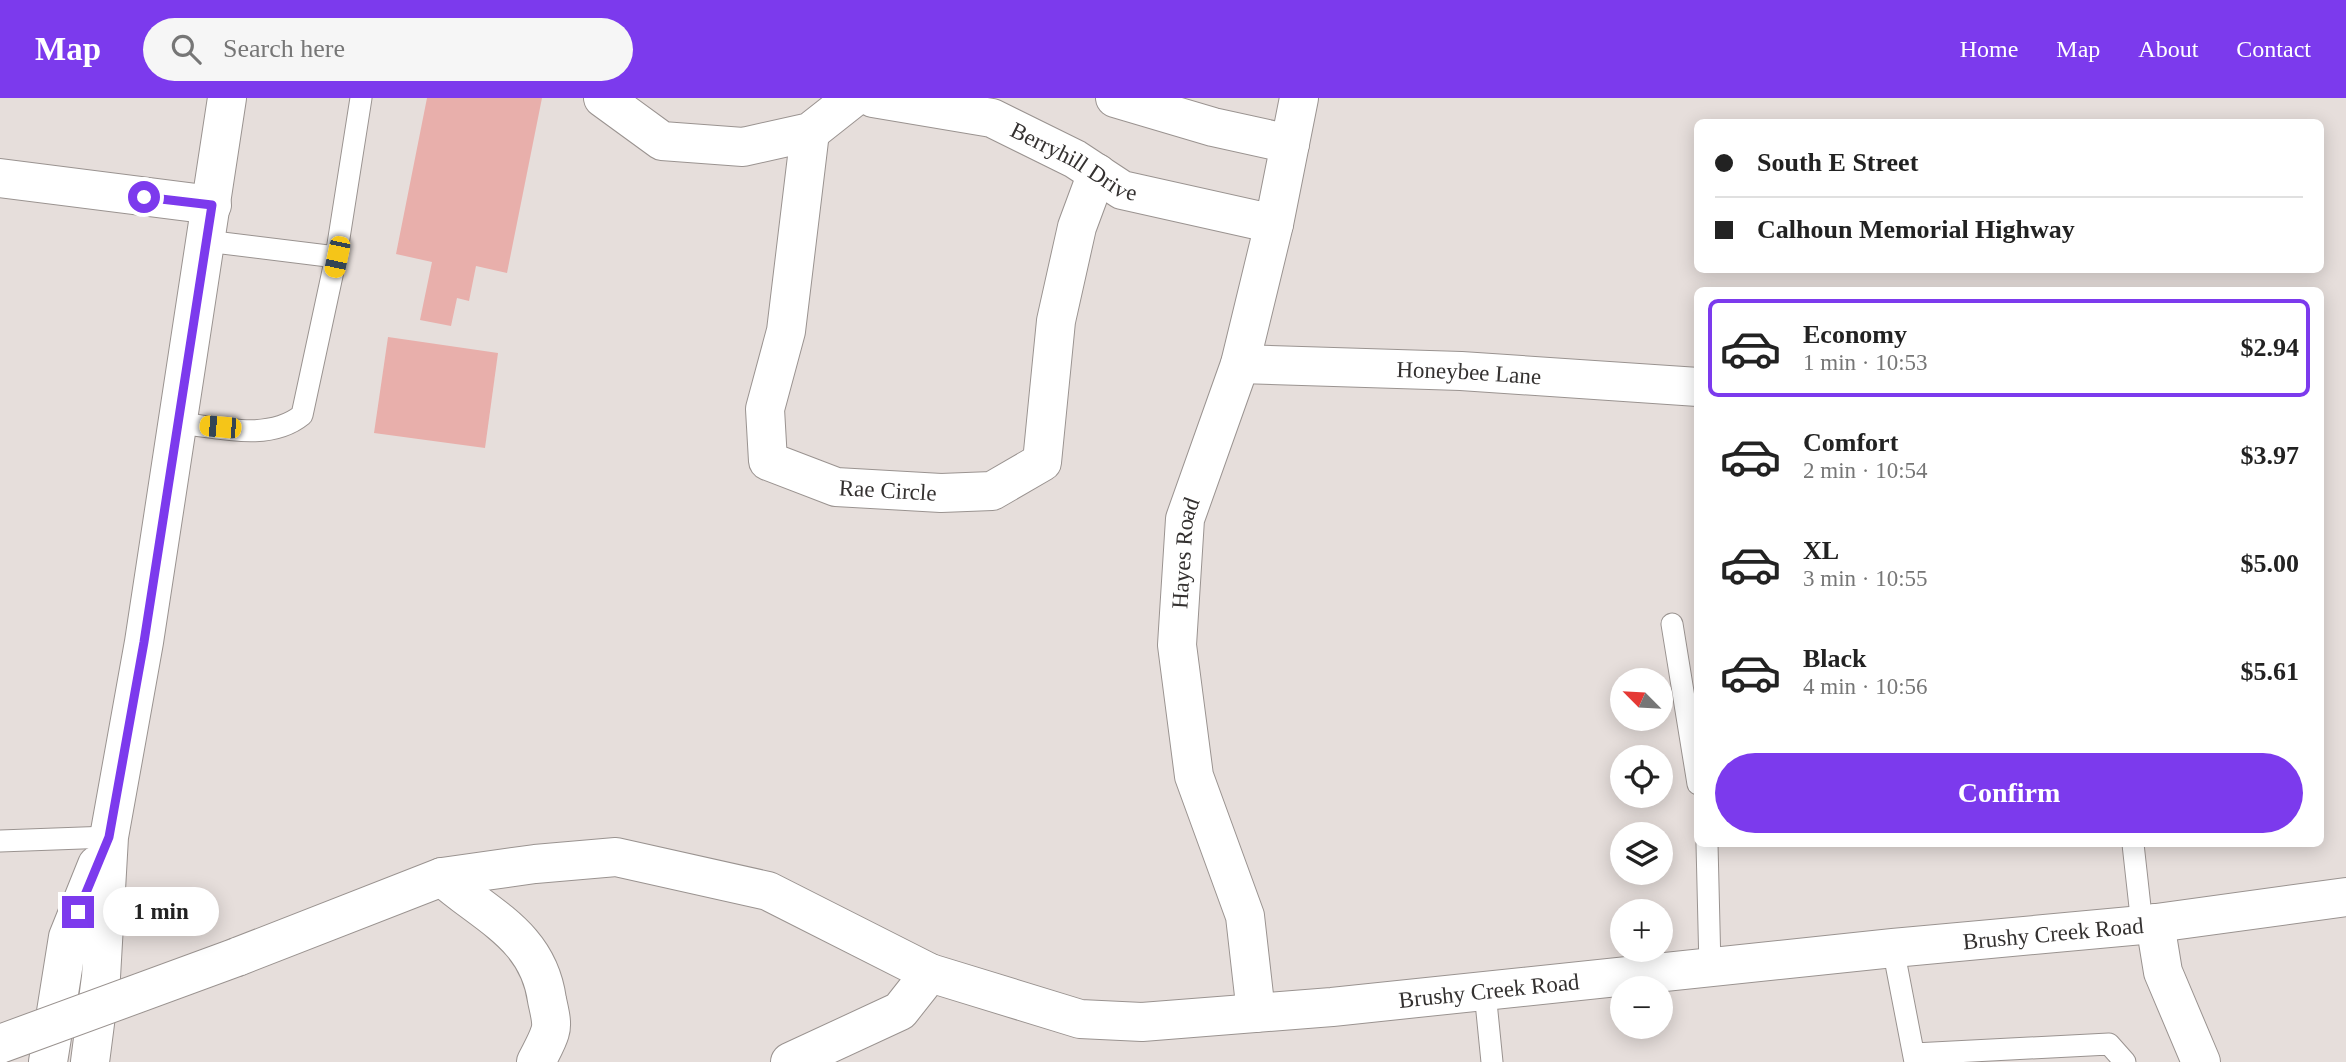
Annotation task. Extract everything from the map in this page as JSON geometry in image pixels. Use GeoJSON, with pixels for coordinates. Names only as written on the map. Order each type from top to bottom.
{"type":"FeatureCollection","features":[{"type":"Feature","properties":{"kind":"main road"},"geometry":{"type":"LineString","coordinates":[[90,1062],[101,977],[109,837],[144,642],[227,98]]}},
{"type":"Feature","properties":{"kind":"main road"},"geometry":{"type":"LineString","coordinates":[[603,98],[662,141],[743,147],[810,132],[853,98]]}},
{"type":"Feature","properties":{"kind":"main road","name":"Berryhill Drive"},"geometry":{"type":"LineString","coordinates":[[873,98],[992,118],[1097,173],[1122,190],[1274,224]]}},
{"type":"Feature","properties":{"kind":"main road"},"geometry":{"type":"LineString","coordinates":[[1115,98],[1213,127],[1290,144]]}},
{"type":"Feature","properties":{"kind":"main road","name":"Hayes Road"},"geometry":{"type":"LineString","coordinates":[[1256,1013],[1245,916],[1194,776],[1177,645],[1185,519],[1240,364],[1274,224],[1299,98]]}},
{"type":"Feature","properties":{"kind":"main road","name":"Rae Circle"},"geometry":{"type":"LineString","coordinates":[[810,132],[786,331],[765,409],[768,461],[836,487],[941,493],[992,491],[1042,462],[1056,321],[1077,227],[1097,173]]}},
{"type":"Feature","properties":{"kind":"main road"},"geometry":{"type":"LineString","coordinates":[[0,178],[209,223]]}},
{"type":"Feature","properties":{"kind":"main road","name":"Honeybee Lane"},"geometry":{"type":"LineString","coordinates":[[1240,364],[1461,371],[1694,387]]}},
{"type":"Feature","properties":{"kind":"main road"},"geometry":{"type":"LineString","coordinates":[[48,1062],[68,937],[109,837]]}},
{"type":"Feature","properties":{"kind":"main road","name":"Brushy Creek Road"},"geometry":{"type":"LineString","coordinates":[[0,1044],[237,957],[442,877],[535,864],[616,857],[768,891],[930,973],[1080,1019],[1142,1022],[1485,992],[1893,947],[2149,924],[2346,897]]}},
{"type":"Feature","properties":{"kind":"main road"},"geometry":{"type":"LineString","coordinates":[[442,877],[472,904],[504,923],[534,956],[546,992],[551,1030],[536,1062]]}},
{"type":"Feature","properties":{"kind":"main road"},"geometry":{"type":"LineString","coordinates":[[2149,924],[2163,972],[2201,1062]]}},
{"type":"Feature","properties":{"kind":"main road"},"geometry":{"type":"LineString","coordinates":[[790,1062],[900,1011],[930,973]]}},
{"type":"Feature","properties":{"kind":"lane"},"geometry":{"type":"LineString","coordinates":[[178,423],[262,431],[288,427],[303,415],[337,257],[361,98]]}},
{"type":"Feature","properties":{"kind":"lane"},"geometry":{"type":"LineString","coordinates":[[209,223],[337,257]]}},
{"type":"Feature","properties":{"kind":"lane"},"geometry":{"type":"LineString","coordinates":[[1672,624],[1694,759]]}},
{"type":"Feature","properties":{"kind":"lane"},"geometry":{"type":"LineString","coordinates":[[0,841],[109,837]]}},
{"type":"Feature","properties":{"kind":"lane"},"geometry":{"type":"LineString","coordinates":[[1707,847],[1710,968]]}},
{"type":"Feature","properties":{"kind":"lane"},"geometry":{"type":"LineString","coordinates":[[2134,847],[2149,924]]}},
{"type":"Feature","properties":{"kind":"lane"},"geometry":{"type":"LineString","coordinates":[[1893,947],[1914,1058],[2109,1044],[2125,1062]]}},
{"type":"Feature","properties":{"kind":"lane"},"geometry":{"type":"LineString","coordinates":[[1485,992],[1492,1062]]}},
{"type":"Feature","properties":{"kind":"building"},"geometry":{"type":"Polygon","coordinates":[[[427,98],[542,98],[507,273],[476,266],[469,301],[457,298],[451,326],[420,320],[432,262],[396,254],[427,98]]]}},
{"type":"Feature","properties":{"kind":"building"},"geometry":{"type":"Polygon","coordinates":[[[388,337],[498,353],[485,448],[374,433],[388,337]]]}},
{"type":"Feature","properties":{"kind":"route"},"geometry":{"type":"LineString","coordinates":[[78,912],[109,837],[144,642],[212,205],[144,197]]}}]}
